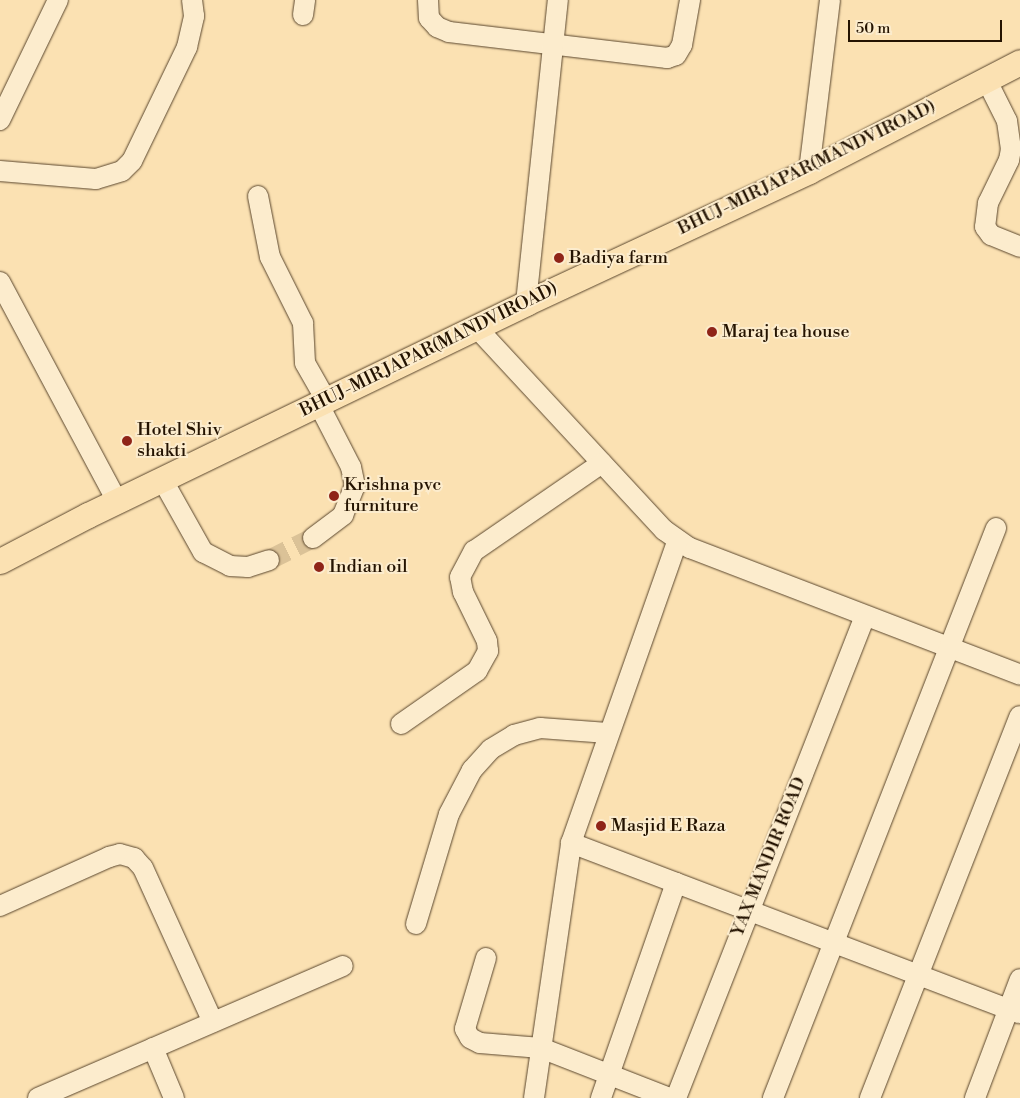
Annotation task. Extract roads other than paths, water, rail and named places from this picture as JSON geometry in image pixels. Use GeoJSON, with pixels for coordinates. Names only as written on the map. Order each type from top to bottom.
{"type":"FeatureCollection","features":[{"type":"Feature","properties":{"kind":"main road","name":"BHUJ-MIRJAPAR(MANDVIROAD)"},"geometry":{"type":"LineString","coordinates":[[0,561],[117,501],[476,327],[809,171],[1020,62]]}},
{"type":"Feature","properties":{"kind":"street"},"geometry":{"type":"LineString","coordinates":[[0,120],[58,0]]}},
{"type":"Feature","properties":{"kind":"street"},"geometry":{"type":"LineString","coordinates":[[0,171],[96,179],[122,172],[132,162],[187,47],[194,16],[192,0]]}},
{"type":"Feature","properties":{"kind":"street"},"geometry":{"type":"LineString","coordinates":[[428,0],[429,18],[437,27],[449,32],[666,58],[676,55],[686,31],[690,0]]}},
{"type":"Feature","properties":{"kind":"street"},"geometry":{"type":"LineString","coordinates":[[526,303],[558,0]]}},
{"type":"Feature","properties":{"kind":"street"},"geometry":{"type":"LineString","coordinates":[[809,171],[830,0]]}},
{"type":"Feature","properties":{"kind":"street"},"geometry":{"type":"LineString","coordinates":[[986,79],[1007,121],[1011,149],[1009,160],[988,203],[985,226],[991,235],[1020,247]]}},
{"type":"Feature","properties":{"kind":"street"},"geometry":{"type":"LineString","coordinates":[[258,196],[270,257],[303,323],[305,363],[351,467],[355,486],[343,515],[313,538]]}},
{"type":"Feature","properties":{"kind":"street"},"geometry":{"type":"LineString","coordinates":[[0,282],[117,501]]}},
{"type":"Feature","properties":{"kind":"street"},"geometry":{"type":"LineString","coordinates":[[476,327],[664,530],[678,540],[719,561],[1020,675]]}},
{"type":"Feature","properties":{"kind":"street"},"geometry":{"type":"LineString","coordinates":[[401,724],[477,671],[488,651],[487,641],[462,592],[460,577],[474,551],[602,463]]}},
{"type":"Feature","properties":{"kind":"street"},"geometry":{"type":"LineString","coordinates":[[162,479],[203,552],[230,566],[248,567],[269,560]]}},
{"type":"Feature","properties":{"kind":"street"},"geometry":{"type":"LineString","coordinates":[[773,1098],[996,528]]}},
{"type":"Feature","properties":{"kind":"street"},"geometry":{"type":"LineString","coordinates":[[534,1098],[571,843],[608,733],[678,540]]}},
{"type":"Feature","properties":{"kind":"street","name":"YAX MANDIR ROAD"},"geometry":{"type":"LineString","coordinates":[[676,1098],[748,910],[865,616]]}},
{"type":"Feature","properties":{"kind":"street"},"geometry":{"type":"LineString","coordinates":[[870,1098],[1020,716]]}},
{"type":"Feature","properties":{"kind":"street"},"geometry":{"type":"LineString","coordinates":[[416,924],[452,807],[472,770],[492,749],[514,735],[540,728],[608,733]]}},
{"type":"Feature","properties":{"kind":"street"},"geometry":{"type":"LineString","coordinates":[[571,843],[1014,1012]]}},
{"type":"Feature","properties":{"kind":"street"},"geometry":{"type":"LineString","coordinates":[[0,906],[109,857],[120,854],[134,858],[143,868],[213,1022]]}},
{"type":"Feature","properties":{"kind":"street"},"geometry":{"type":"LineString","coordinates":[[600,1098],[676,883]]}},
{"type":"Feature","properties":{"kind":"street"},"geometry":{"type":"LineString","coordinates":[[486,958],[465,1029],[468,1033],[480,1042],[541,1048],[669,1098]]}},
{"type":"Feature","properties":{"kind":"street"},"geometry":{"type":"LineString","coordinates":[[38,1098],[343,966]]}},
{"type":"Feature","properties":{"kind":"street"},"geometry":{"type":"LineString","coordinates":[[976,1098],[1014,1012],[1020,979]]}},
{"type":"Feature","properties":{"kind":"street"},"geometry":{"type":"LineString","coordinates":[[153,1048],[174,1098]]}},
{"type":"Feature","properties":{"kind":"tunnel"},"geometry":{"type":"LineString","coordinates":[[269,560],[313,538]]}},
{"type":"Feature","properties":{"kind":"place","name":"Badiya farm"},"geometry":{"type":"Point","coordinates":[559,258]}},
{"type":"Feature","properties":{"kind":"place","name":"Maraj tea house"},"geometry":{"type":"Point","coordinates":[712,332]}},
{"type":"Feature","properties":{"kind":"place","name":"Hotel Shiv shakti"},"geometry":{"type":"Point","coordinates":[127,441]}},
{"type":"Feature","properties":{"kind":"place","name":"Krishna pvc furniture"},"geometry":{"type":"Point","coordinates":[334,496]}},
{"type":"Feature","properties":{"kind":"place","name":"Indian oil"},"geometry":{"type":"Point","coordinates":[319,567]}},
{"type":"Feature","properties":{"kind":"place","name":"Masjid E Raza"},"geometry":{"type":"Point","coordinates":[601,826]}}]}
